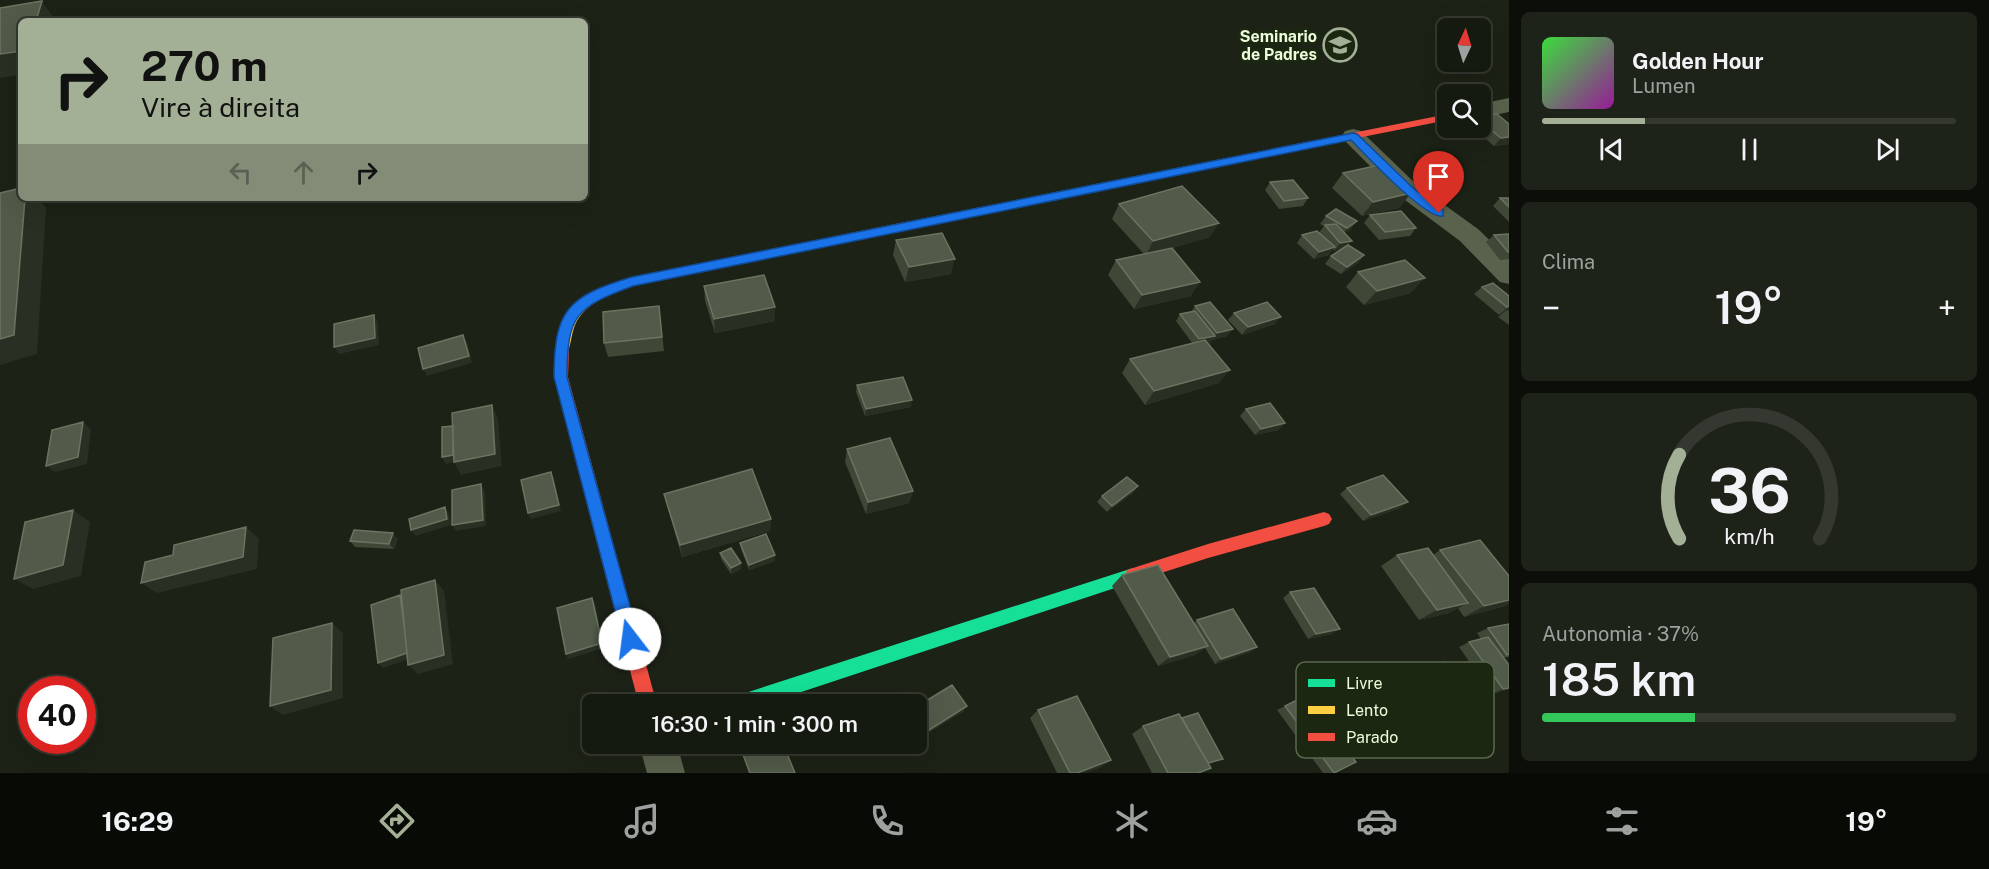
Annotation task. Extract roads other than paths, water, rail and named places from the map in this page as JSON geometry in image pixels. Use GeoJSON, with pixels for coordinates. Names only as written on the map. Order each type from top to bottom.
{"type":"FeatureCollection","features":[{"type":"Feature","properties":{"kind":"street"},"geometry":{"type":"LineString","coordinates":[[1491,109],[1509,105]]}},
{"type":"Feature","properties":{"kind":"street"},"geometry":{"type":"LineString","coordinates":[[645,694],[561,377],[560,345],[569,316],[596,294],[632,281],[1437,119]]}},
{"type":"Feature","properties":{"kind":"street"},"geometry":{"type":"LineString","coordinates":[[1353,136],[1409,191],[1469,235],[1509,275]]}},
{"type":"Feature","properties":{"kind":"street"},"geometry":{"type":"LineString","coordinates":[[770,694],[1208,551],[1324,519]]}},
{"type":"Feature","properties":{"kind":"street"},"geometry":{"type":"LineString","coordinates":[[661,754],[666,773]]}},
{"type":"Feature","properties":{"kind":"place","name":"Seminario de Padres"},"geometry":{"type":"Point","coordinates":[1340,45]}}]}
